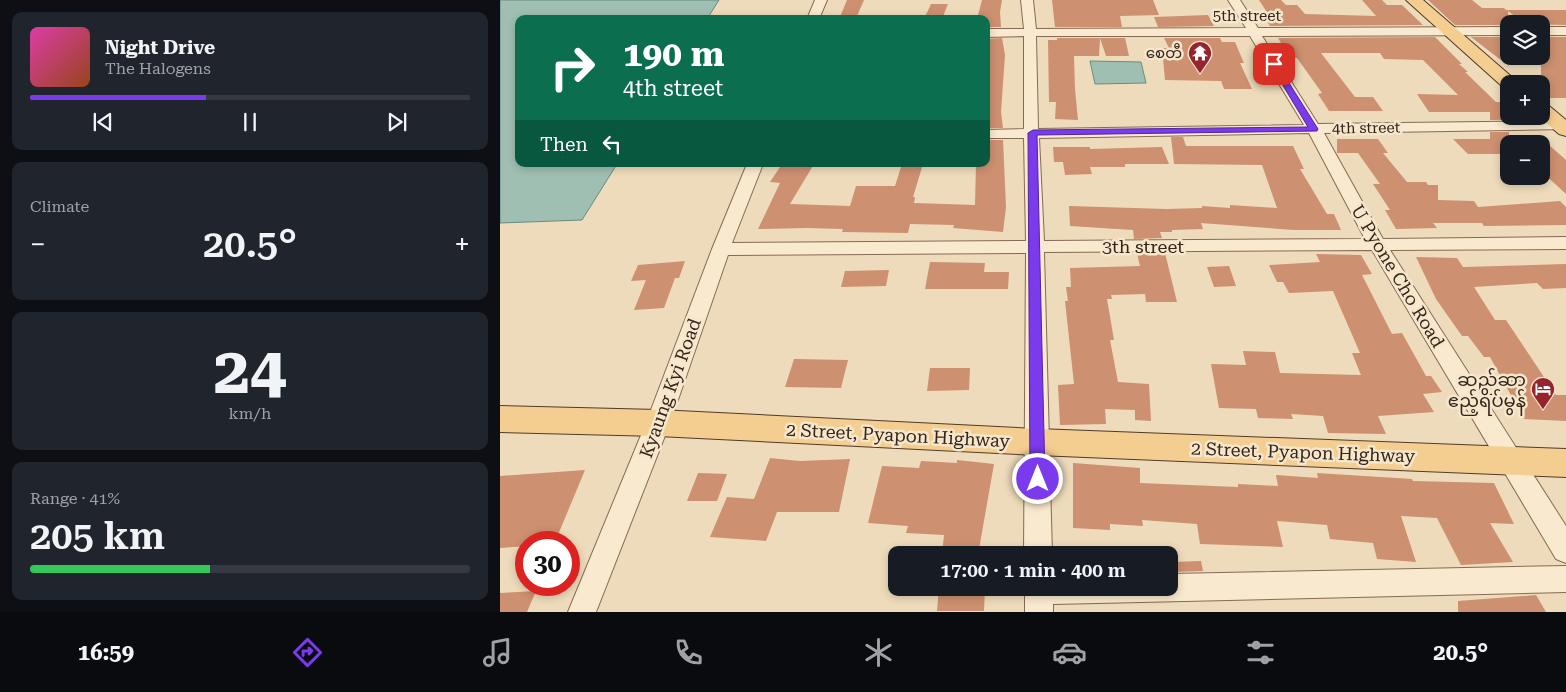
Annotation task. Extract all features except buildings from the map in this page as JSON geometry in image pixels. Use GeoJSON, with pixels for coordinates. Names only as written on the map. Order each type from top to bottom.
{"type":"FeatureCollection","features":[{"type":"Feature","properties":{"kind":"main road"},"geometry":{"type":"LineString","coordinates":[[1414,0],[1500,75]]}},
{"type":"Feature","properties":{"kind":"main road"},"geometry":{"type":"LineString","coordinates":[[1550,116],[1564,126]]}},
{"type":"Feature","properties":{"kind":"main road","name":"2 Street, Pyapon Highway"},"geometry":{"type":"LineString","coordinates":[[500,419],[658,423],[1037,442],[1566,463]]}},
{"type":"Feature","properties":{"kind":"street"},"geometry":{"type":"LineString","coordinates":[[815,15],[821,0]]}},
{"type":"Feature","properties":{"kind":"street"},"geometry":{"type":"LineString","coordinates":[[1027,0],[1030,33],[1029,70],[1033,133],[1038,546]]}},
{"type":"Feature","properties":{"kind":"street","name":"U Pyone Cho Road"},"geometry":{"type":"LineString","coordinates":[[1234,0],[1314,129],[1377,244],[1566,550]]}},
{"type":"Feature","properties":{"kind":"street","name":"5th street"},"geometry":{"type":"LineString","coordinates":[[990,33],[1500,31]]}},
{"type":"Feature","properties":{"kind":"street"},"geometry":{"type":"LineString","coordinates":[[1550,31],[1566,31]]}},
{"type":"Feature","properties":{"kind":"street","name":"4th street"},"geometry":{"type":"LineString","coordinates":[[990,134],[1564,126]]}},
{"type":"Feature","properties":{"kind":"street","name":"Kyaung Kyi Road"},"geometry":{"type":"LineString","coordinates":[[582,612],[658,423],[721,249],[754,167]]}},
{"type":"Feature","properties":{"kind":"street","name":"3th street"},"geometry":{"type":"LineString","coordinates":[[721,249],[1566,243]]}},
{"type":"Feature","properties":{"kind":"street"},"geometry":{"type":"LineString","coordinates":[[1039,597],[1566,579]]}},
{"type":"Feature","properties":{"kind":"shaded area"},"geometry":{"type":"Polygon","coordinates":[[[500,0],[719,0],[710,15],[515,15],[515,167],[615,167],[582,220],[500,223],[500,0]]]}},
{"type":"Feature","properties":{"kind":"shaded area"},"geometry":{"type":"Polygon","coordinates":[[[1090,61],[1141,62],[1146,83],[1095,84],[1090,61]]]}},
{"type":"Feature","properties":{"kind":"place","name":"စေတီ"},"geometry":{"type":"Point","coordinates":[1200,74]}},
{"type":"Feature","properties":{"kind":"place","name":"ဆည်ဆာ ဧည့်ရိပ်မွန်"},"geometry":{"type":"Point","coordinates":[1543,410]}},
{"type":"Feature","properties":{"kind":"route"},"geometry":{"type":"LineString","coordinates":[[1038,479],[1033,133],[1314,129],[1274,64]]}}]}
